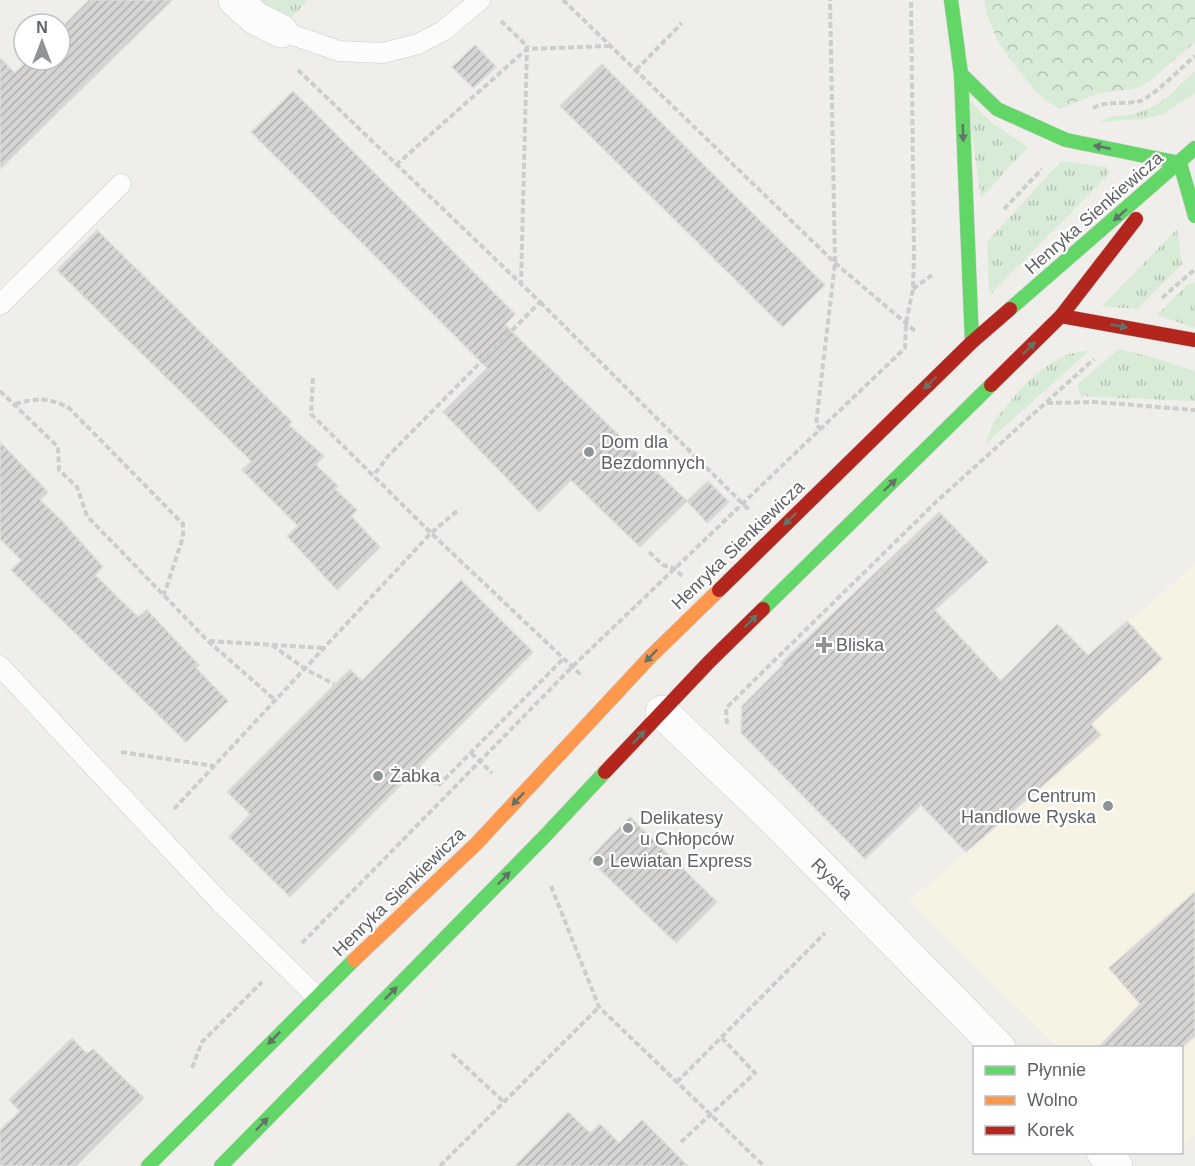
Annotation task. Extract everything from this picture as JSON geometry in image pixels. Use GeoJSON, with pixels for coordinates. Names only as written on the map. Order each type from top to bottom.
{"type":"FeatureCollection","features":[{"type":"Feature","properties":{"kind":"main road"},"geometry":{"type":"LineString","coordinates":[[951,0],[961,74],[972,342]]}},
{"type":"Feature","properties":{"kind":"main road"},"geometry":{"type":"LineString","coordinates":[[961,74],[997,109],[1066,140],[1180,163]]}},
{"type":"Feature","properties":{"kind":"main road"},"geometry":{"type":"LineString","coordinates":[[1180,163],[1195,148]]}},
{"type":"Feature","properties":{"kind":"main road"},"geometry":{"type":"LineString","coordinates":[[1180,163],[1195,216]]}},
{"type":"Feature","properties":{"kind":"main road","name":"Henryka Sienkiewicza"},"geometry":{"type":"LineString","coordinates":[[221,1166],[346,1030],[545,836],[709,662],[1061,316],[1180,163]]}},
{"type":"Feature","properties":{"kind":"main road","name":"Henryka Sienkiewicza"},"geometry":{"type":"LineString","coordinates":[[148,1166],[316,996],[476,844],[651,656],[972,342],[1180,163]]}},
{"type":"Feature","properties":{"kind":"main road"},"geometry":{"type":"LineString","coordinates":[[1061,316],[1195,340]]}},
{"type":"Feature","properties":{"kind":"main road"},"geometry":{"type":"LineString","coordinates":[[316,996],[329,1011]]}},
{"type":"Feature","properties":{"kind":"street"},"geometry":{"type":"LineString","coordinates":[[235,0],[255,18],[281,31]]}},
{"type":"Feature","properties":{"kind":"street","name":"Ryska"},"geometry":{"type":"LineString","coordinates":[[662,712],[772,817],[998,1046]]}},
{"type":"Feature","properties":{"kind":"street"},"geometry":{"type":"LineString","coordinates":[[1105,1154],[1116,1166]]}},
{"type":"Feature","properties":{"kind":"lane"},"geometry":{"type":"LineString","coordinates":[[281,31],[339,51],[383,52],[418,44],[443,31],[480,0]]}},
{"type":"Feature","properties":{"kind":"lane"},"geometry":{"type":"LineString","coordinates":[[0,305],[121,184]]}},
{"type":"Feature","properties":{"kind":"lane"},"geometry":{"type":"LineString","coordinates":[[0,666],[251,934],[316,996]]}},
{"type":"Feature","properties":{"kind":"path"},"geometry":{"type":"LineString","coordinates":[[480,0],[527,45],[521,285]]}},
{"type":"Feature","properties":{"kind":"path"},"geometry":{"type":"LineString","coordinates":[[563,0],[835,263],[915,331]]}},
{"type":"Feature","properties":{"kind":"path"},"geometry":{"type":"LineString","coordinates":[[825,435],[816,424],[835,263],[830,0]]}},
{"type":"Feature","properties":{"kind":"path"},"geometry":{"type":"LineString","coordinates":[[190,1076],[202,1042],[573,666],[904,348],[906,323],[913,290],[910,0]]}},
{"type":"Feature","properties":{"kind":"path"},"geometry":{"type":"LineString","coordinates":[[636,70],[682,23]]}},
{"type":"Feature","properties":{"kind":"path"},"geometry":{"type":"LineString","coordinates":[[281,31],[282,54],[540,302],[752,514]]}},
{"type":"Feature","properties":{"kind":"path"},"geometry":{"type":"LineString","coordinates":[[396,165],[527,49],[610,45]]}},
{"type":"Feature","properties":{"kind":"path"},"geometry":{"type":"LineString","coordinates":[[1090,111],[1104,104],[1140,101],[1146,98],[1195,56]]}},
{"type":"Feature","properties":{"kind":"path"},"geometry":{"type":"LineString","coordinates":[[703,751],[727,727],[726,708],[937,501],[1195,269]]}},
{"type":"Feature","properties":{"kind":"path"},"geometry":{"type":"LineString","coordinates":[[373,476],[390,455],[540,302]]}},
{"type":"Feature","properties":{"kind":"path"},"geometry":{"type":"LineString","coordinates":[[313,378],[311,414],[431,533],[588,682]]}},
{"type":"Feature","properties":{"kind":"path"},"geometry":{"type":"LineString","coordinates":[[0,391],[58,447],[59,470],[77,487],[87,516],[208,641],[275,700]]}},
{"type":"Feature","properties":{"kind":"path"},"geometry":{"type":"LineString","coordinates":[[14,404],[36,398],[52,400],[69,408],[183,524],[183,537],[164,595]]}},
{"type":"Feature","properties":{"kind":"path"},"geometry":{"type":"LineString","coordinates":[[1046,403],[1096,402],[1195,410]]}},
{"type":"Feature","properties":{"kind":"path"},"geometry":{"type":"LineString","coordinates":[[157,835],[175,807],[431,533],[457,511]]}},
{"type":"Feature","properties":{"kind":"path"},"geometry":{"type":"LineString","coordinates":[[649,552],[663,565],[674,568],[684,579]]}},
{"type":"Feature","properties":{"kind":"path"},"geometry":{"type":"LineString","coordinates":[[208,641],[325,648]]}},
{"type":"Feature","properties":{"kind":"path"},"geometry":{"type":"LineString","coordinates":[[272,645],[305,669],[334,684]]}},
{"type":"Feature","properties":{"kind":"path"},"geometry":{"type":"LineString","coordinates":[[419,767],[438,786],[564,658]]}},
{"type":"Feature","properties":{"kind":"path"},"geometry":{"type":"LineString","coordinates":[[76,747],[214,766]]}},
{"type":"Feature","properties":{"kind":"path"},"geometry":{"type":"LineString","coordinates":[[471,753],[497,778]]}},
{"type":"Feature","properties":{"kind":"path"},"geometry":{"type":"LineString","coordinates":[[551,886],[599,1006],[764,1166]]}},
{"type":"Feature","properties":{"kind":"path"},"geometry":{"type":"LineString","coordinates":[[678,1082],[825,933]]}},
{"type":"Feature","properties":{"kind":"path"},"geometry":{"type":"LineString","coordinates":[[440,1166],[599,1006]]}},
{"type":"Feature","properties":{"kind":"path"},"geometry":{"type":"LineString","coordinates":[[681,1142],[755,1073],[722,1038]]}},
{"type":"Feature","properties":{"kind":"path"},"geometry":{"type":"LineString","coordinates":[[452,1054],[504,1102]]}},
{"type":"Feature","properties":{"kind":"shaded area","name":"Centrum Handlowe Ryska"},"geometry":{"type":"Polygon","coordinates":[[[1195,563],[1195,1134],[1183,1141],[1183,1046],[1056,1046],[909,901],[1074,759],[1031,712],[1086,655],[1150,604],[1195,563]]]}},
{"type":"Feature","properties":{"kind":"green space"},"geometry":{"type":"Polygon","coordinates":[[[257,0],[308,0],[292,17],[257,0]]]}},
{"type":"Feature","properties":{"kind":"green space"},"geometry":{"type":"Polygon","coordinates":[[[984,0],[1195,0],[1195,42],[1138,88],[1097,94],[1059,109],[1038,94],[1009,58],[997,39],[984,0]]]}},
{"type":"Feature","properties":{"kind":"green space"},"geometry":{"type":"Polygon","coordinates":[[[1195,71],[1195,93],[1163,114],[1144,119],[1100,122],[1137,113],[1154,106],[1169,96],[1195,71]]]}},
{"type":"Feature","properties":{"kind":"green space"},"geometry":{"type":"Polygon","coordinates":[[[967,98],[992,123],[1028,147],[981,198],[967,98]]]}},
{"type":"Feature","properties":{"kind":"green space"},"geometry":{"type":"Polygon","coordinates":[[[1061,161],[1106,167],[1109,171],[1108,175],[992,293],[989,293],[987,242],[1061,161]]]}},
{"type":"Feature","properties":{"kind":"green space"},"geometry":{"type":"Polygon","coordinates":[[[1177,229],[1182,264],[1137,309],[1102,306],[1177,229]]]}},
{"type":"Feature","properties":{"kind":"green space"},"geometry":{"type":"Polygon","coordinates":[[[1195,283],[1195,328],[1157,315],[1188,284],[1195,283]]]}},
{"type":"Feature","properties":{"kind":"green space"},"geometry":{"type":"Polygon","coordinates":[[[1119,349],[1195,371],[1195,401],[1080,396],[1078,384],[1119,349]]]}},
{"type":"Feature","properties":{"kind":"green space"},"geometry":{"type":"Polygon","coordinates":[[[1090,350],[985,444],[994,421],[1025,384],[1048,365],[1068,354],[1090,350]]]}},
{"type":"Feature","properties":{"kind":"building"},"geometry":{"type":"Polygon","coordinates":[[[89,0],[172,0],[0,169],[0,58],[15,73],[72,72],[72,17],[89,0]]]}},
{"type":"Feature","properties":{"kind":"building"},"geometry":{"type":"Polygon","coordinates":[[[475,45],[496,67],[473,88],[452,67],[475,45]]]}},
{"type":"Feature","properties":{"kind":"building"},"geometry":{"type":"Polygon","coordinates":[[[602,64],[825,285],[783,327],[560,106],[602,64]]]}},
{"type":"Feature","properties":{"kind":"building"},"geometry":{"type":"Polygon","coordinates":[[[293,91],[515,314],[505,325],[687,501],[640,547],[571,480],[539,512],[443,412],[487,368],[251,132],[293,91]]]}},
{"type":"Feature","properties":{"kind":"building"},"geometry":{"type":"Polygon","coordinates":[[[97,230],[292,422],[289,425],[324,456],[316,465],[338,486],[335,489],[357,510],[351,516],[380,547],[337,590],[287,536],[298,526],[242,470],[251,461],[57,270],[97,230]]]}},
{"type":"Feature","properties":{"kind":"building"},"geometry":{"type":"Polygon","coordinates":[[[0,442],[48,492],[40,500],[103,567],[95,575],[138,617],[147,610],[199,665],[196,668],[228,701],[186,742],[11,570],[21,560],[0,539],[0,442]]]}},
{"type":"Feature","properties":{"kind":"building"},"geometry":{"type":"Polygon","coordinates":[[[708,481],[729,502],[707,523],[687,501],[708,481]]]}},
{"type":"Feature","properties":{"kind":"building"},"geometry":{"type":"Polygon","coordinates":[[[939,512],[988,562],[935,610],[1001,681],[1057,624],[1088,655],[1127,621],[1162,659],[1091,724],[1101,735],[966,852],[921,805],[865,859],[741,733],[742,706],[783,665],[781,663],[939,512]]]}},
{"type":"Feature","properties":{"kind":"building"},"geometry":{"type":"Polygon","coordinates":[[[461,580],[533,652],[290,897],[229,837],[250,814],[227,792],[350,669],[362,681],[461,580]]]}},
{"type":"Feature","properties":{"kind":"building"},"geometry":{"type":"Polygon","coordinates":[[[630,817],[717,902],[676,943],[589,859],[630,817]]]}},
{"type":"Feature","properties":{"kind":"building"},"geometry":{"type":"Polygon","coordinates":[[[1195,892],[1195,1036],[1183,1046],[1100,1046],[1140,1004],[1109,968],[1195,892]]]}},
{"type":"Feature","properties":{"kind":"building"},"geometry":{"type":"Polygon","coordinates":[[[72,1038],[87,1054],[93,1049],[144,1098],[76,1166],[0,1166],[0,1130],[20,1111],[9,1100],[72,1038]]]}},
{"type":"Feature","properties":{"kind":"building"},"geometry":{"type":"Polygon","coordinates":[[[568,1112],[590,1133],[600,1124],[619,1143],[642,1120],[688,1166],[515,1166],[568,1112]]]}},
{"type":"Feature","properties":{"kind":"traffic: fast"},"geometry":{"type":"LineString","coordinates":[[951,0],[961,74],[972,342]]}},
{"type":"Feature","properties":{"kind":"traffic: fast"},"geometry":{"type":"LineString","coordinates":[[961,74],[997,109],[1066,140],[1180,163]]}},
{"type":"Feature","properties":{"kind":"traffic: fast"},"geometry":{"type":"LineString","coordinates":[[1010,309],[1195,148]]}},
{"type":"Feature","properties":{"kind":"traffic: fast"},"geometry":{"type":"LineString","coordinates":[[1180,163],[1195,216]]}},
{"type":"Feature","properties":{"kind":"traffic: fast"},"geometry":{"type":"LineString","coordinates":[[763,609],[991,385]]}},
{"type":"Feature","properties":{"kind":"traffic: fast"},"geometry":{"type":"LineString","coordinates":[[221,1166],[605,772]]}},
{"type":"Feature","properties":{"kind":"traffic: fast"},"geometry":{"type":"LineString","coordinates":[[148,1166],[354,960]]}},
{"type":"Feature","properties":{"kind":"traffic: slow"},"geometry":{"type":"LineString","coordinates":[[354,960],[476,844],[651,656],[719,590]]}},
{"type":"Feature","properties":{"kind":"traffic: jam"},"geometry":{"type":"LineString","coordinates":[[991,385],[1061,316],[1136,219]]}},
{"type":"Feature","properties":{"kind":"traffic: jam"},"geometry":{"type":"LineString","coordinates":[[719,590],[972,342],[1010,309]]}},
{"type":"Feature","properties":{"kind":"traffic: jam"},"geometry":{"type":"LineString","coordinates":[[1061,316],[1195,340]]}},
{"type":"Feature","properties":{"kind":"traffic: jam"},"geometry":{"type":"LineString","coordinates":[[605,772],[709,662],[763,609]]}},
{"type":"Feature","properties":{"kind":"place","name":"Dom dla Bezdomnych"},"geometry":{"type":"Point","coordinates":[589,452]}},
{"type":"Feature","properties":{"kind":"place","name":"Bliska"},"geometry":{"type":"Point","coordinates":[824,645]}},
{"type":"Feature","properties":{"kind":"place","name":"Żabka"},"geometry":{"type":"Point","coordinates":[378,776]}},
{"type":"Feature","properties":{"kind":"place","name":"Centrum Handlowe Ryska"},"geometry":{"type":"Point","coordinates":[1108,806]}},
{"type":"Feature","properties":{"kind":"place","name":"Delikatesy u Chłopców"},"geometry":{"type":"Point","coordinates":[628,828]}},
{"type":"Feature","properties":{"kind":"place","name":"Lewiatan Express"},"geometry":{"type":"Point","coordinates":[598,861]}}]}
